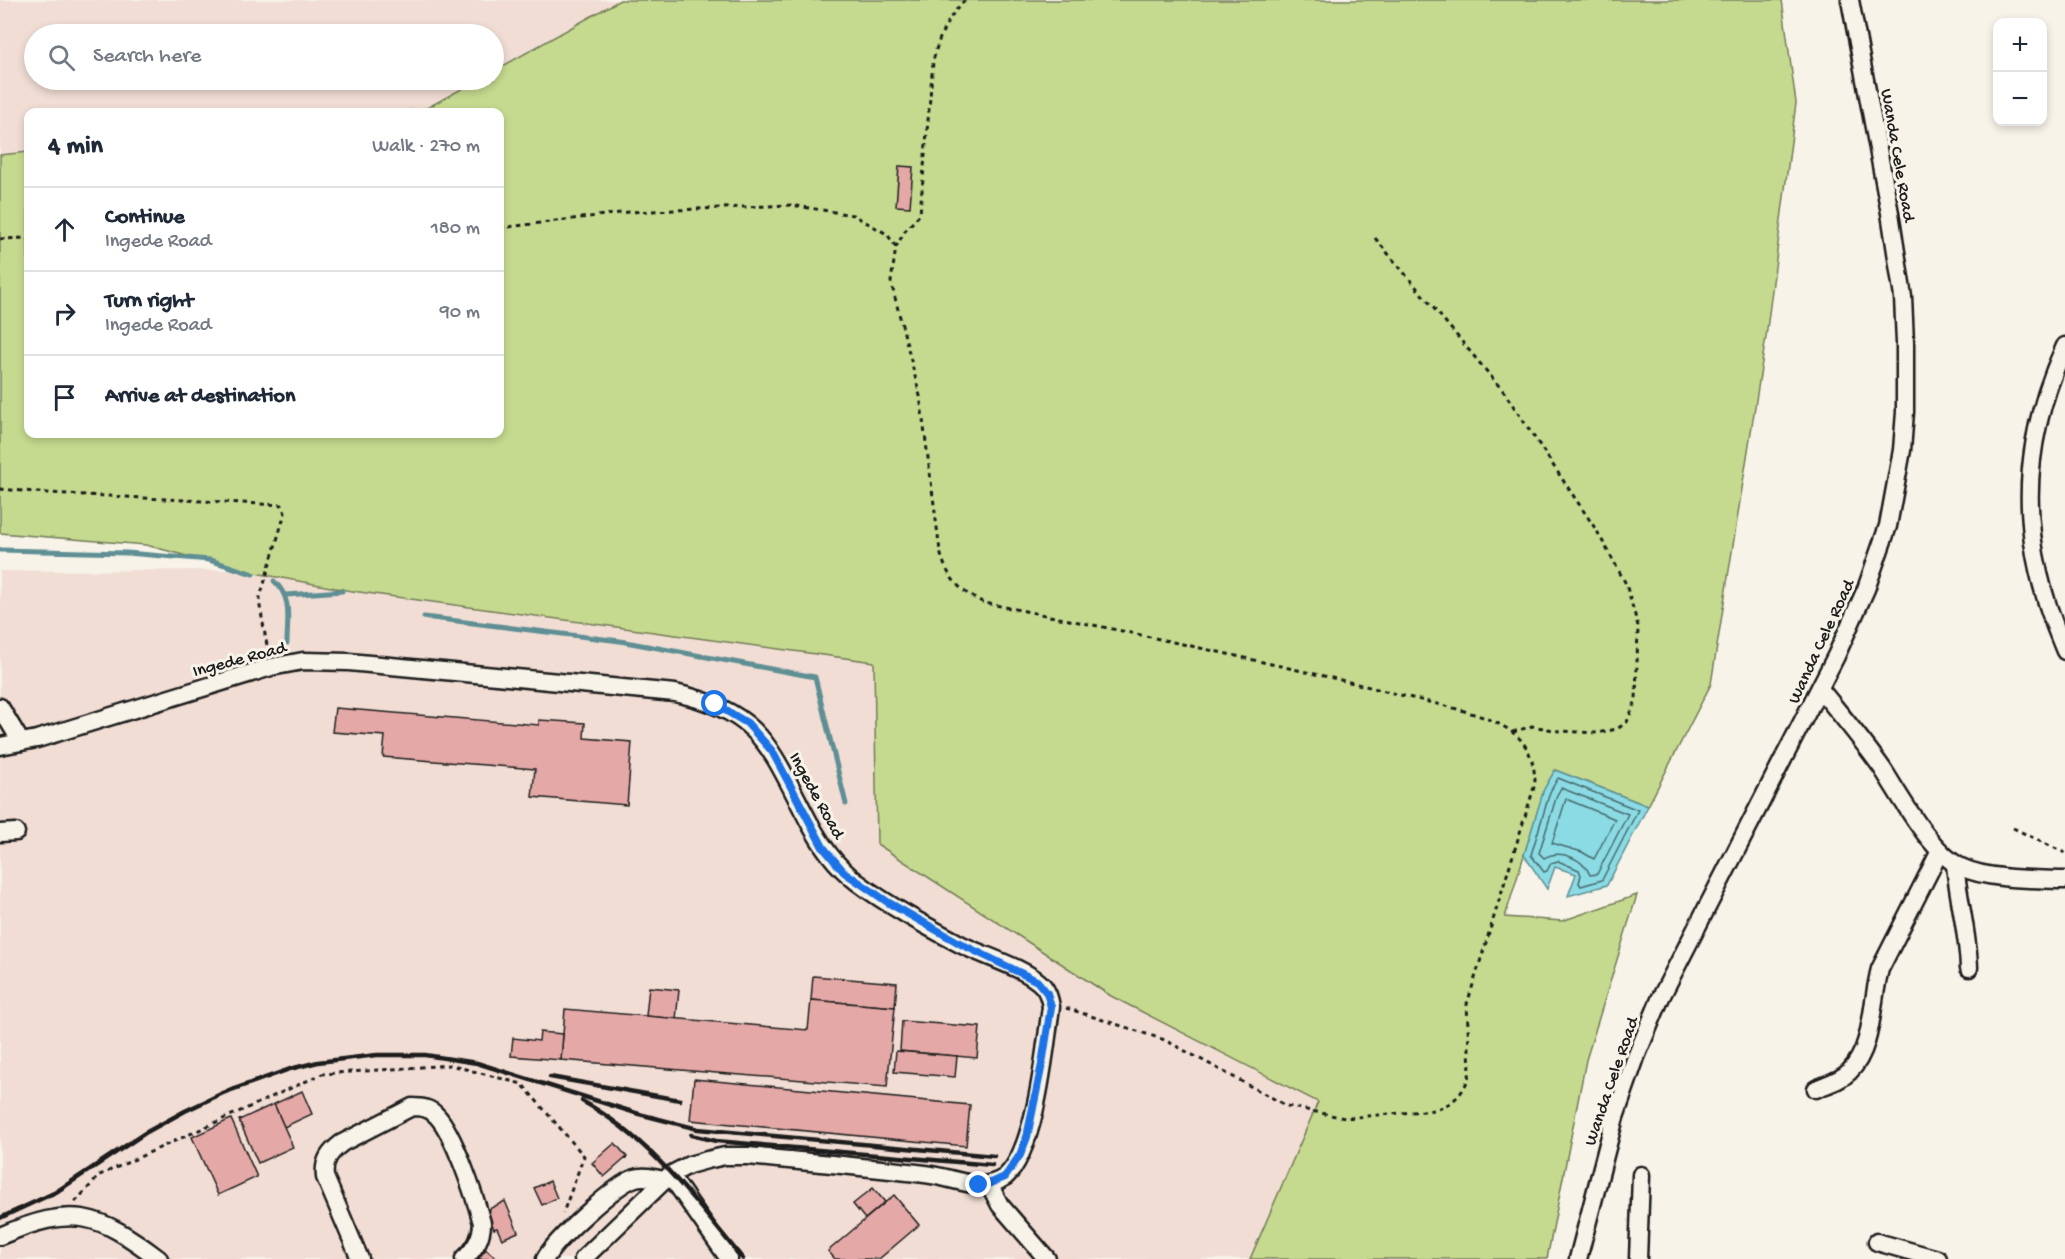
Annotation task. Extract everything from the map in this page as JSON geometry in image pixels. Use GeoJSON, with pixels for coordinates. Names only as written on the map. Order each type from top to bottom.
{"type":"FeatureCollection","features":[{"type":"Feature","properties":{"kind":"street","name":"Wanda Cele Road"},"geometry":{"type":"LineString","coordinates":[[1578,1259],[1615,1118],[1636,1057],[1657,1007],[1820,689],[1866,589],[1888,526],[1902,450],[1905,412],[1903,297],[1890,213],[1850,0]]}},
{"type":"Feature","properties":{"kind":"street"},"geometry":{"type":"LineString","coordinates":[[2065,346],[2051,377],[2039,415],[2030,479],[2030,520],[2035,557],[2044,597],[2065,651]]}},
{"type":"Feature","properties":{"kind":"street","name":"Ingede Road"},"geometry":{"type":"LineString","coordinates":[[0,746],[21,742],[271,667],[303,661],[348,662],[675,693],[715,704],[747,723],[766,744],[786,776],[823,847],[844,872],[889,903],[963,945],[1037,981],[1044,987],[1050,1003]]}},
{"type":"Feature","properties":{"kind":"street"},"geometry":{"type":"LineString","coordinates":[[1820,689],[1880,766],[1940,851],[1955,864],[1975,872],[2012,878],[2065,880]]}},
{"type":"Feature","properties":{"kind":"street"},"geometry":{"type":"LineString","coordinates":[[0,707],[21,742]]}},
{"type":"Feature","properties":{"kind":"street"},"geometry":{"type":"LineString","coordinates":[[1816,1089],[1840,1079],[1849,1072],[1861,1054],[1869,1032],[1875,989],[1881,969],[1940,851]]}},
{"type":"Feature","properties":{"kind":"street"},"geometry":{"type":"LineString","coordinates":[[1955,864],[1957,891],[1969,951],[1969,968]]}},
{"type":"Feature","properties":{"kind":"street"},"geometry":{"type":"LineString","coordinates":[[583,1259],[667,1177],[689,1166],[725,1156],[748,1156],[891,1170],[932,1175],[979,1185],[1005,1177],[1020,1155],[1027,1137],[1042,1064],[1050,1003]]}},
{"type":"Feature","properties":{"kind":"street"},"geometry":{"type":"LineString","coordinates":[[360,1259],[325,1177],[324,1167],[327,1157],[342,1143],[412,1107],[423,1107],[436,1115],[451,1140],[482,1223],[482,1232],[477,1243],[464,1259]]}},
{"type":"Feature","properties":{"kind":"street"},"geometry":{"type":"LineString","coordinates":[[1638,1259],[1641,1175]]}},
{"type":"Feature","properties":{"kind":"street"},"geometry":{"type":"LineString","coordinates":[[547,1255],[573,1226],[628,1181],[643,1176],[667,1177]]}},
{"type":"Feature","properties":{"kind":"street"},"geometry":{"type":"LineString","coordinates":[[667,1177],[729,1259]]}},
{"type":"Feature","properties":{"kind":"street"},"geometry":{"type":"LineString","coordinates":[[988,1184],[1000,1205],[1047,1259]]}},
{"type":"Feature","properties":{"kind":"street"},"geometry":{"type":"LineString","coordinates":[[0,1236],[21,1227],[60,1216],[90,1219],[114,1227],[159,1259]]}},
{"type":"Feature","properties":{"kind":"street"},"geometry":{"type":"LineString","coordinates":[[1877,1242],[1938,1259]]}},
{"type":"Feature","properties":{"kind":"path"},"geometry":{"type":"LineString","coordinates":[[964,0],[948,20],[936,48],[920,214],[905,231],[896,247],[891,282],[920,396],[940,551],[946,571],[952,580],[967,594],[985,603],[1132,632],[1381,690],[1475,715],[1513,732],[1521,741],[1532,761],[1535,784],[1467,1004],[1470,1072],[1468,1082],[1450,1104],[1435,1110],[1345,1118],[1287,1106],[1165,1040],[1050,1003]]}},
{"type":"Feature","properties":{"kind":"path"},"geometry":{"type":"LineString","coordinates":[[504,228],[629,212],[791,205],[853,215],[887,234],[896,247]]}},
{"type":"Feature","properties":{"kind":"path"},"geometry":{"type":"LineString","coordinates":[[0,239],[24,238]]}},
{"type":"Feature","properties":{"kind":"path"},"geometry":{"type":"LineString","coordinates":[[1376,238],[1504,392],[1597,531],[1626,584],[1638,627],[1636,700],[1627,722],[1617,729],[1597,733],[1559,731],[1532,726],[1513,732]]}},
{"type":"Feature","properties":{"kind":"path"},"geometry":{"type":"LineString","coordinates":[[0,489],[282,505],[285,513],[259,601],[271,667]]}},
{"type":"Feature","properties":{"kind":"path"},"geometry":{"type":"LineString","coordinates":[[2013,828],[2065,853]]}},
{"type":"Feature","properties":{"kind":"shaded area"},"geometry":{"type":"Polygon","coordinates":[[[0,0],[620,0],[504,65],[504,24],[24,24],[24,90],[460,90],[427,108],[24,108],[24,152],[0,155],[0,0]]]}},
{"type":"Feature","properties":{"kind":"shaded area"},"geometry":{"type":"Polygon","coordinates":[[[239,570],[352,591],[874,662],[877,844],[1111,996],[1318,1102],[1250,1259],[0,1259],[0,571],[239,570]]]}},
{"type":"Feature","properties":{"kind":"green space"},"geometry":{"type":"Polygon","coordinates":[[[620,0],[1782,0],[1796,103],[1766,337],[1711,684],[1648,806],[1555,770],[1544,790],[1505,917],[1562,921],[1637,895],[1586,1060],[1547,1259],[1250,1259],[1318,1102],[1111,996],[877,844],[874,662],[352,591],[239,570],[146,545],[0,533],[0,155],[24,152],[24,438],[504,438],[504,108],[427,108],[460,90],[504,90],[504,65],[620,0]]]}},
{"type":"Feature","properties":{"kind":"water"},"geometry":{"type":"Polygon","coordinates":[[[1555,770],[1648,806],[1607,885],[1568,896],[1576,874],[1555,867],[1547,889],[1524,855],[1544,789],[1555,770]]]}},
{"type":"Feature","properties":{"kind":"building"},"geometry":{"type":"Polygon","coordinates":[[[899,166],[913,167],[910,207],[896,206],[899,166]]]}},
{"type":"Feature","properties":{"kind":"building"},"geometry":{"type":"Polygon","coordinates":[[[335,708],[539,725],[539,720],[585,723],[584,738],[632,742],[627,805],[532,797],[535,769],[383,757],[385,736],[332,732],[335,708]]]}},
{"type":"Feature","properties":{"kind":"building"},"geometry":{"type":"Polygon","coordinates":[[[813,976],[897,983],[895,1007],[811,1000],[813,976]]]}},
{"type":"Feature","properties":{"kind":"building"},"geometry":{"type":"Polygon","coordinates":[[[649,987],[679,990],[676,1019],[646,1016],[649,987]]]}},
{"type":"Feature","properties":{"kind":"building"},"geometry":{"type":"Polygon","coordinates":[[[811,1000],[895,1007],[887,1087],[561,1060],[565,1009],[808,1030],[811,1000]]]}},
{"type":"Feature","properties":{"kind":"building"},"geometry":{"type":"Polygon","coordinates":[[[902,1021],[980,1027],[977,1058],[900,1051],[902,1021]]]}},
{"type":"Feature","properties":{"kind":"building"},"geometry":{"type":"Polygon","coordinates":[[[540,1032],[563,1034],[561,1060],[511,1056],[513,1038],[539,1041],[540,1032]]]}},
{"type":"Feature","properties":{"kind":"building"},"geometry":{"type":"Polygon","coordinates":[[[896,1051],[957,1056],[955,1077],[894,1072],[896,1051]]]}},
{"type":"Feature","properties":{"kind":"building"},"geometry":{"type":"Polygon","coordinates":[[[694,1079],[970,1105],[966,1146],[690,1120],[694,1079]]]}},
{"type":"Feature","properties":{"kind":"building"},"geometry":{"type":"Polygon","coordinates":[[[302,1091],[312,1114],[284,1127],[274,1104],[302,1091]]]}},
{"type":"Feature","properties":{"kind":"building"},"geometry":{"type":"Polygon","coordinates":[[[274,1104],[293,1147],[258,1163],[239,1120],[274,1104]]]}},
{"type":"Feature","properties":{"kind":"building"},"geometry":{"type":"Polygon","coordinates":[[[231,1119],[257,1177],[218,1195],[192,1137],[231,1119]]]}},
{"type":"Feature","properties":{"kind":"building"},"geometry":{"type":"Polygon","coordinates":[[[615,1143],[627,1157],[604,1177],[592,1163],[615,1143]]]}},
{"type":"Feature","properties":{"kind":"building"},"geometry":{"type":"Polygon","coordinates":[[[550,1181],[557,1198],[542,1205],[534,1188],[550,1181]]]}},
{"type":"Feature","properties":{"kind":"building"},"geometry":{"type":"Polygon","coordinates":[[[873,1188],[885,1202],[865,1219],[853,1204],[873,1188]]]}},
{"type":"Feature","properties":{"kind":"building"},"geometry":{"type":"Polygon","coordinates":[[[894,1195],[919,1225],[879,1259],[835,1259],[828,1251],[894,1195]]]}},
{"type":"Feature","properties":{"kind":"building"},"geometry":{"type":"Polygon","coordinates":[[[505,1201],[518,1232],[502,1239],[497,1228],[494,1229],[487,1212],[505,1201]]]}},
{"type":"Feature","properties":{"kind":"building"},"geometry":{"type":"Polygon","coordinates":[[[486,1249],[497,1259],[478,1259],[486,1249]]]}},
{"type":"Feature","properties":{"kind":"waterway"},"geometry":{"type":"LineString","coordinates":[[0,550],[127,553],[210,560],[253,574]]}},
{"type":"Feature","properties":{"kind":"waterway"},"geometry":{"type":"LineString","coordinates":[[274,581],[284,595],[288,610],[287,643]]}},
{"type":"Feature","properties":{"kind":"waterway"},"geometry":{"type":"LineString","coordinates":[[286,595],[342,591]]}},
{"type":"Feature","properties":{"kind":"waterway"},"geometry":{"type":"LineString","coordinates":[[424,617],[620,641],[815,677],[846,804]]}},
{"type":"Feature","properties":{"kind":"railway"},"geometry":{"type":"LineString","coordinates":[[0,1218],[56,1192],[145,1133],[223,1093],[290,1069],[318,1062],[377,1055],[425,1055],[477,1063],[639,1114],[698,1129],[994,1156]]}},
{"type":"Feature","properties":{"kind":"railway"},"geometry":{"type":"LineString","coordinates":[[550,1077],[680,1100]]}},
{"type":"Feature","properties":{"kind":"railway"},"geometry":{"type":"LineString","coordinates":[[582,1101],[629,1133],[650,1152],[670,1172],[743,1259]]}},
{"type":"Feature","properties":{"kind":"railway"},"geometry":{"type":"LineString","coordinates":[[691,1135],[716,1141],[992,1165]]}},
{"type":"Feature","properties":{"kind":"route"},"geometry":{"type":"LineString","coordinates":[[715,704],[747,723],[772,751],[823,847],[844,872],[889,903],[963,945],[1023,973],[1044,987],[1051,1007],[1027,1137],[1020,1155],[1005,1177],[979,1185]]}}]}
